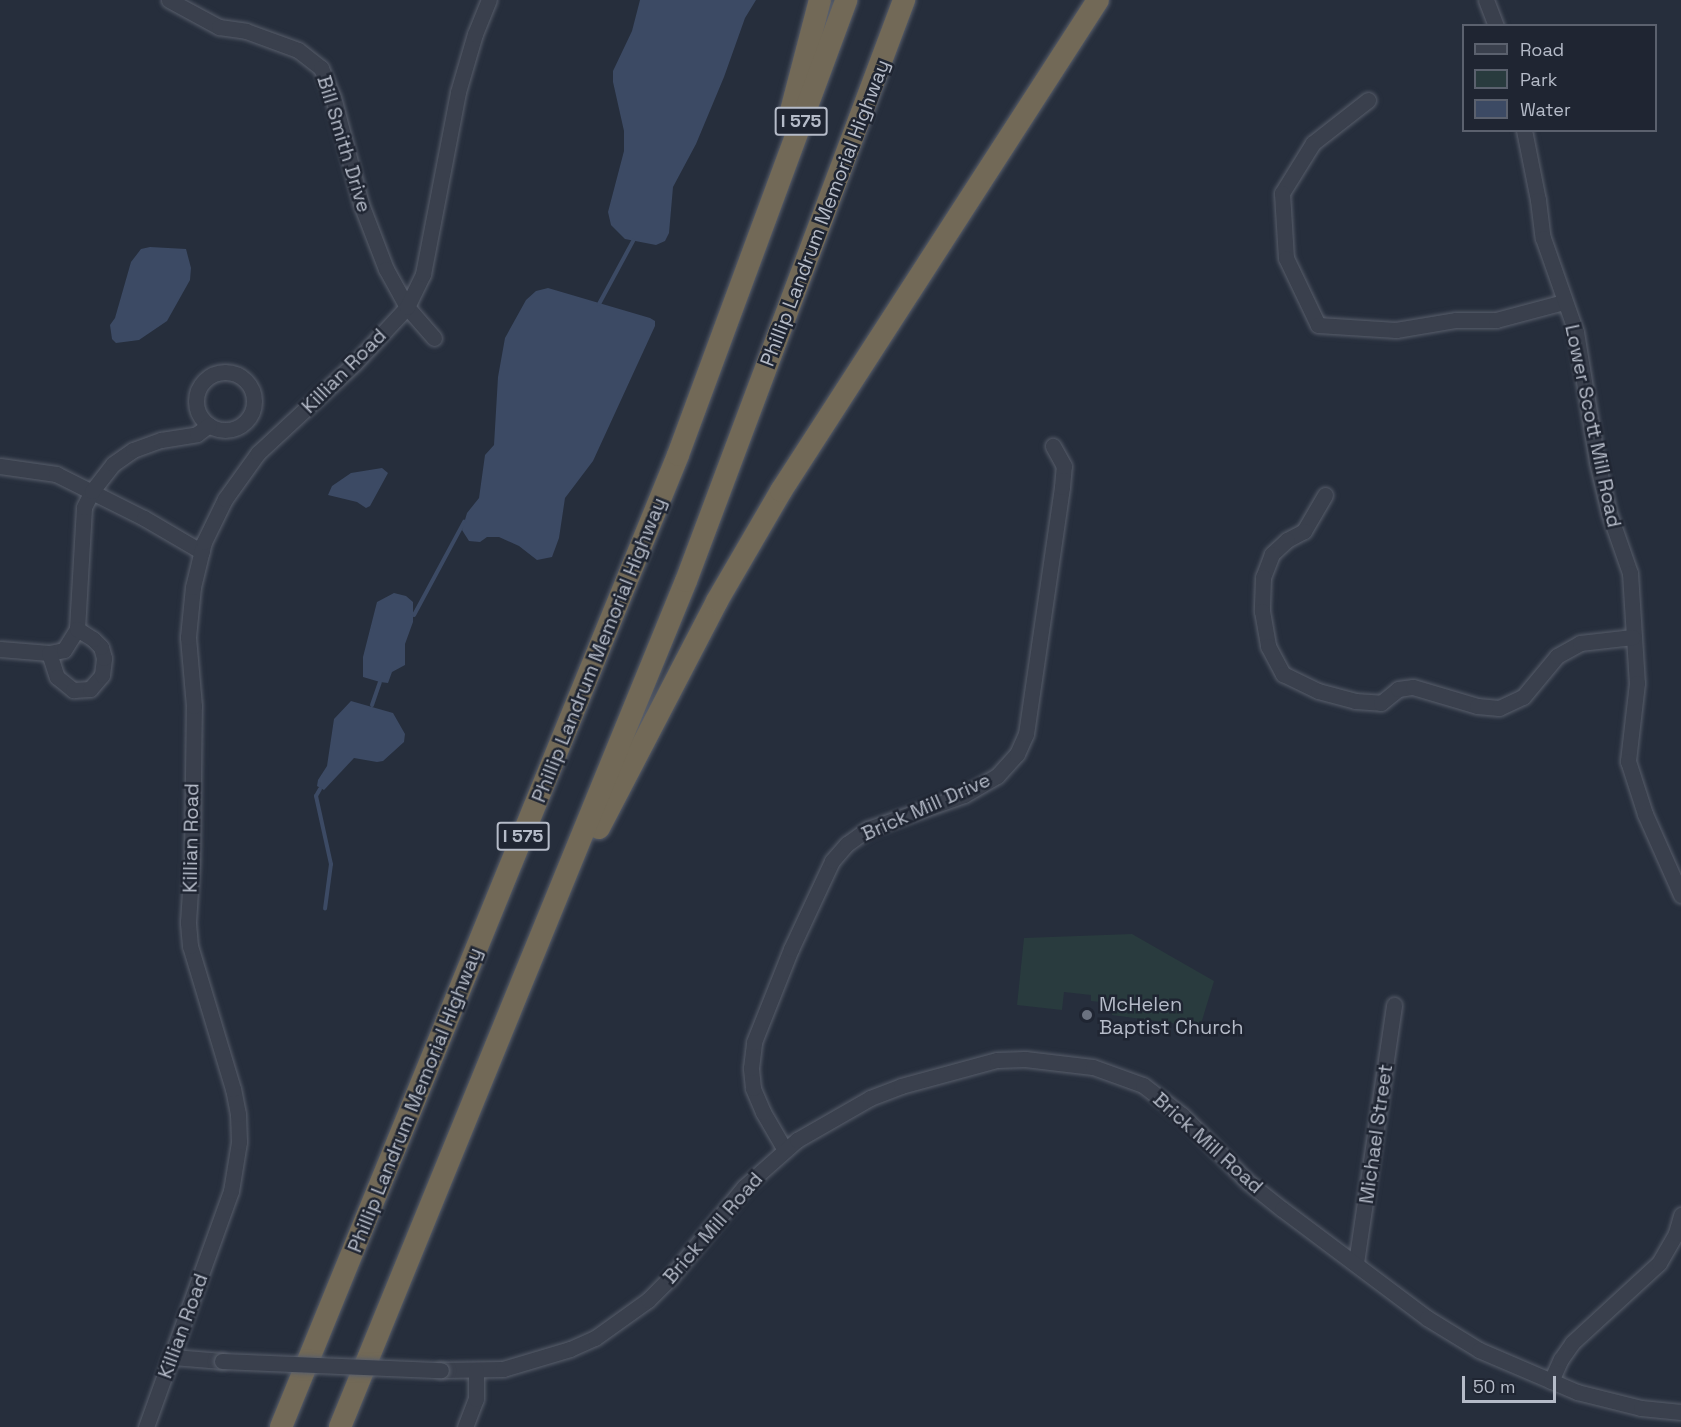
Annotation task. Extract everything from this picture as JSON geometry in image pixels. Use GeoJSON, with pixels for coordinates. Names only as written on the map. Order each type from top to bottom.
{"type":"FeatureCollection","features":[{"type":"Feature","properties":{"kind":"highway"},"geometry":{"type":"LineString","coordinates":[[757,241],[820,0]]}},
{"type":"Feature","properties":{"kind":"highway","name":"Phillip Landrum Memorial Highway"},"geometry":{"type":"LineString","coordinates":[[281,1427],[678,455],[846,0]]}},
{"type":"Feature","properties":{"kind":"highway","name":"Phillip Landrum Memorial Highway"},"geometry":{"type":"LineString","coordinates":[[340,1427],[687,581],[904,0]]}},
{"type":"Feature","properties":{"kind":"highway"},"geometry":{"type":"LineString","coordinates":[[1065,49],[1084,0]]}},
{"type":"Feature","properties":{"kind":"highway"},"geometry":{"type":"LineString","coordinates":[[541,940],[717,601],[781,491],[1098,0]]}},
{"type":"Feature","properties":{"kind":"street","name":"Bill Smith Drive"},"geometry":{"type":"LineString","coordinates":[[169,0],[219,27],[246,31],[298,50],[321,68],[333,97],[361,204],[386,269],[407,307]]}},
{"type":"Feature","properties":{"kind":"street","name":"Killian Road"},"geometry":{"type":"LineString","coordinates":[[146,1427],[231,1191],[239,1142],[238,1114],[233,1089],[190,946],[194,706],[188,637],[193,587],[202,552],[225,499],[258,453],[355,363],[407,307],[423,274],[434,230],[443,164],[458,92],[475,34],[489,0]]}},
{"type":"Feature","properties":{"kind":"street"},"geometry":{"type":"LineString","coordinates":[[1485,0],[1495,24]]}},
{"type":"Feature","properties":{"kind":"street"},"geometry":{"type":"LineString","coordinates":[[1368,100],[1312,142],[1282,193],[1286,258],[1318,325],[1396,330],[1456,320],[1496,320],[1564,302]]}},
{"type":"Feature","properties":{"kind":"street","name":"Lower Scott Mill Road"},"geometry":{"type":"LineString","coordinates":[[1524,132],[1543,238],[1576,332],[1597,462],[1607,503],[1630,573],[1636,704],[1628,761],[1646,814],[1681,895]]}},
{"type":"Feature","properties":{"kind":"street"},"geometry":{"type":"LineString","coordinates":[[407,307],[434,338]]}},
{"type":"Feature","properties":{"kind":"street"},"geometry":{"type":"LineString","coordinates":[[0,649],[49,653],[64,650],[77,629],[84,507],[93,491],[113,464],[133,450],[161,440],[197,434],[209,425]]}},
{"type":"Feature","properties":{"kind":"street","name":"Brick Mill Drive"},"geometry":{"type":"LineString","coordinates":[[785,1150],[763,1112],[753,1088],[751,1068],[754,1042],[791,949],[832,861],[847,844],[867,829],[964,795],[997,776],[1017,754],[1026,734],[1064,466],[1053,446]]}},
{"type":"Feature","properties":{"kind":"street"},"geometry":{"type":"LineString","coordinates":[[0,466],[57,474],[93,491],[202,552]]}},
{"type":"Feature","properties":{"kind":"street"},"geometry":{"type":"LineString","coordinates":[[1325,495],[1317,513],[1304,531],[1287,540],[1272,554],[1263,577],[1262,611],[1268,646],[1283,674],[1318,691],[1356,701],[1381,703],[1398,689],[1413,687],[1477,706],[1499,708],[1523,697],[1557,656],[1580,643],[1633,637]]}},
{"type":"Feature","properties":{"kind":"street"},"geometry":{"type":"LineString","coordinates":[[49,653],[57,677],[73,690],[90,689],[102,675],[104,658],[101,647],[77,629]]}},
{"type":"Feature","properties":{"kind":"street","name":"Michael Street"},"geometry":{"type":"LineString","coordinates":[[1356,1263],[1394,1005]]}},
{"type":"Feature","properties":{"kind":"street","name":"Brick Mill Road"},"geometry":{"type":"LineString","coordinates":[[173,1357],[222,1361],[476,1370],[503,1369],[570,1349],[614,1326],[648,1300],[670,1278],[744,1187],[797,1140],[870,1098],[926,1079],[997,1060],[1038,1059],[1093,1067],[1143,1085],[1182,1115],[1257,1189],[1427,1318],[1479,1350],[1578,1392],[1641,1408],[1681,1412]]}},
{"type":"Feature","properties":{"kind":"street"},"geometry":{"type":"LineString","coordinates":[[1551,1381],[1561,1359],[1572,1343],[1659,1263],[1676,1233],[1681,1215]]}},
{"type":"Feature","properties":{"kind":"street"},"geometry":{"type":"LineString","coordinates":[[465,1427],[476,1399],[476,1370]]}},
{"type":"Feature","properties":{"kind":"green space"},"geometry":{"type":"Polygon","coordinates":[[[1132,934],[1214,981],[1200,1027],[1112,1015],[1111,1003],[1091,1001],[1091,995],[1064,992],[1062,1010],[1017,1005],[1024,938],[1132,934]]]}},
{"type":"Feature","properties":{"kind":"water"},"geometry":{"type":"Polygon","coordinates":[[[640,0],[756,0],[745,18],[724,77],[696,144],[673,187],[669,233],[665,241],[656,245],[625,239],[611,225],[608,212],[624,151],[624,131],[613,82],[613,71],[632,31],[640,0]]]}},
{"type":"Feature","properties":{"kind":"water"},"geometry":{"type":"Polygon","coordinates":[[[150,247],[186,249],[191,268],[190,280],[167,321],[139,340],[116,343],[112,339],[110,325],[115,318],[131,262],[141,249],[150,247]]]}},
{"type":"Feature","properties":{"kind":"water"},"geometry":{"type":"Polygon","coordinates":[[[548,288],[650,318],[655,321],[655,326],[593,461],[565,498],[559,538],[552,557],[537,560],[519,546],[499,537],[487,537],[480,542],[469,541],[462,530],[467,513],[479,498],[485,455],[494,445],[498,377],[505,338],[526,300],[536,291],[548,288]]]}},
{"type":"Feature","properties":{"kind":"water"},"geometry":{"type":"Polygon","coordinates":[[[382,468],[388,473],[370,506],[366,508],[357,502],[328,495],[332,486],[351,473],[382,468]]]}},
{"type":"Feature","properties":{"kind":"water"},"geometry":{"type":"Polygon","coordinates":[[[394,593],[406,596],[413,602],[413,622],[405,644],[405,665],[392,672],[388,683],[363,677],[363,657],[377,602],[394,593]]]}},
{"type":"Feature","properties":{"kind":"water"},"geometry":{"type":"Polygon","coordinates":[[[351,701],[393,713],[405,734],[404,742],[383,761],[354,758],[324,790],[317,786],[327,766],[334,719],[351,701]]]}},
{"type":"Feature","properties":{"kind":"waterway"},"geometry":{"type":"LineString","coordinates":[[599,304],[633,241]]}},
{"type":"Feature","properties":{"kind":"waterway"},"geometry":{"type":"LineString","coordinates":[[414,615],[464,522]]}},
{"type":"Feature","properties":{"kind":"waterway"},"geometry":{"type":"LineString","coordinates":[[372,705],[380,682]]}},
{"type":"Feature","properties":{"kind":"waterway"},"geometry":{"type":"LineString","coordinates":[[320,789],[316,796],[331,864],[325,909]]}},
{"type":"Feature","properties":{"kind":"place","name":"McHelen Baptist Church"},"geometry":{"type":"Point","coordinates":[1087,1015]}}]}
